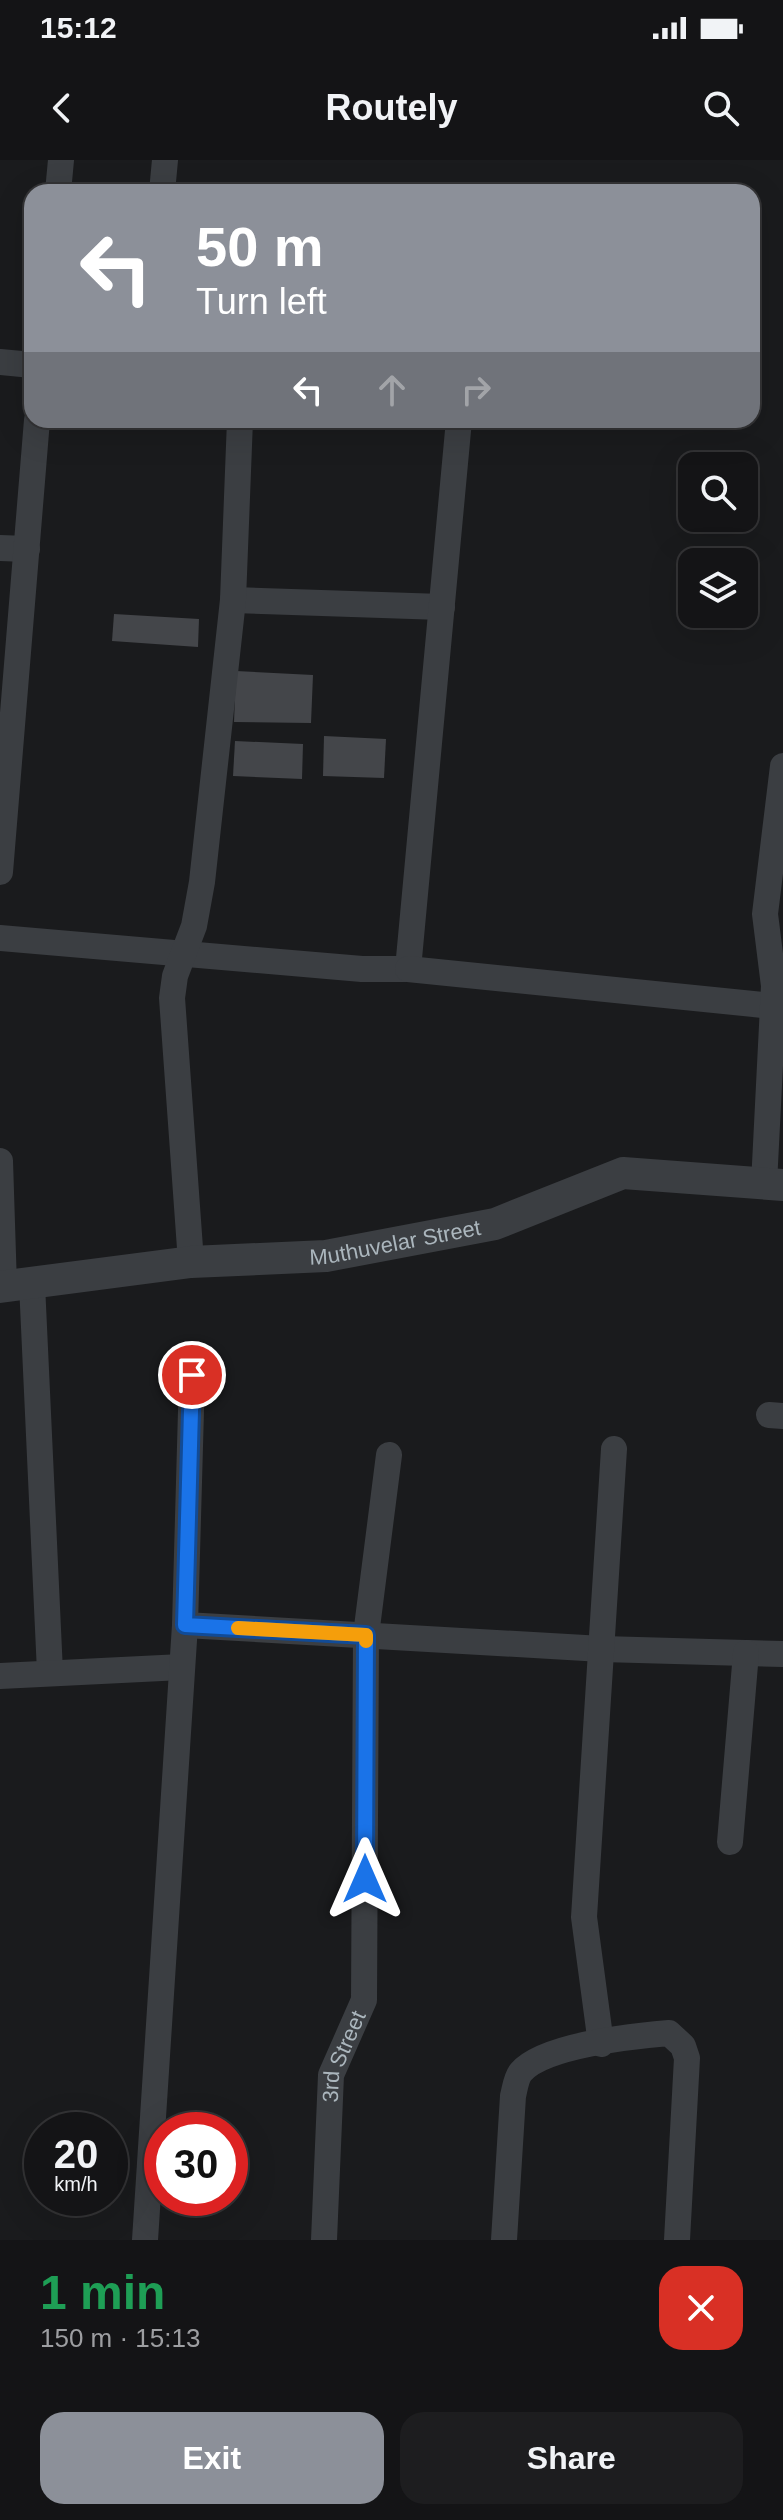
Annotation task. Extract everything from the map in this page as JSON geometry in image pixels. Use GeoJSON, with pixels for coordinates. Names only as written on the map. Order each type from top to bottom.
{"type":"FeatureCollection","features":[{"type":"Feature","properties":{"kind":"street"},"geometry":{"type":"LineString","coordinates":[[59,184],[61,160]]}},
{"type":"Feature","properties":{"kind":"street"},"geometry":{"type":"LineString","coordinates":[[163,184],[165,160]]}},
{"type":"Feature","properties":{"kind":"street"},"geometry":{"type":"LineString","coordinates":[[0,362],[24,364]]}},
{"type":"Feature","properties":{"kind":"street"},"geometry":{"type":"LineString","coordinates":[[0,872],[5,761],[36,428]]}},
{"type":"Feature","properties":{"kind":"street"},"geometry":{"type":"LineString","coordinates":[[191,1262],[172,998],[175,976],[185,955],[202,882],[233,600],[240,428]]}},
{"type":"Feature","properties":{"kind":"street"},"geometry":{"type":"LineString","coordinates":[[408,969],[458,428]]}},
{"type":"Feature","properties":{"kind":"street"},"geometry":{"type":"LineString","coordinates":[[0,548],[27,549]]}},
{"type":"Feature","properties":{"kind":"street"},"geometry":{"type":"LineString","coordinates":[[233,600],[442,607]]}},
{"type":"Feature","properties":{"kind":"street"},"geometry":{"type":"LineString","coordinates":[[773,1184],[773,1006],[765,914],[783,766]]}},
{"type":"Feature","properties":{"kind":"street"},"geometry":{"type":"LineString","coordinates":[[0,938],[362,969],[408,969],[773,1006]]}},
{"type":"Feature","properties":{"kind":"street"},"geometry":{"type":"LineString","coordinates":[[0,1161],[50,1672]]}},
{"type":"Feature","properties":{"kind":"street","name":"Muthuvelar Street"},"geometry":{"type":"LineString","coordinates":[[12,1285],[191,1262],[326,1256],[495,1224],[623,1173],[773,1184]]}},
{"type":"Feature","properties":{"kind":"street"},"geometry":{"type":"LineString","coordinates":[[145,2240],[185,1625],[192,1375]]}},
{"type":"Feature","properties":{"kind":"street"},"geometry":{"type":"LineString","coordinates":[[601,2044],[584,1917],[614,1449]]}},
{"type":"Feature","properties":{"kind":"street","name":"3rd Street"},"geometry":{"type":"LineString","coordinates":[[324,2240],[331,2075],[364,2000],[366,1635],[389,1455]]}},
{"type":"Feature","properties":{"kind":"street"},"geometry":{"type":"LineString","coordinates":[[185,1625],[602,1649],[783,1654]]}},
{"type":"Feature","properties":{"kind":"street"},"geometry":{"type":"LineString","coordinates":[[730,1842],[746,1653]]}},
{"type":"Feature","properties":{"kind":"street"},"geometry":{"type":"LineString","coordinates":[[0,1676],[182,1667]]}},
{"type":"Feature","properties":{"kind":"street"},"geometry":{"type":"LineString","coordinates":[[504,2240],[513,2096],[518,2074],[535,2060],[601,2044],[669,2033],[683,2046],[687,2058],[677,2240]]}},
{"type":"Feature","properties":{"kind":"building"},"geometry":{"type":"Polygon","coordinates":[[[114,614],[199,619],[198,647],[112,641],[114,614]]]}},
{"type":"Feature","properties":{"kind":"building"},"geometry":{"type":"Polygon","coordinates":[[[236,671],[313,675],[311,723],[234,722],[236,671]]]}},
{"type":"Feature","properties":{"kind":"building"},"geometry":{"type":"Polygon","coordinates":[[[324,736],[386,739],[384,778],[323,776],[324,736]]]}},
{"type":"Feature","properties":{"kind":"building"},"geometry":{"type":"Polygon","coordinates":[[[235,741],[303,744],[302,779],[233,776],[235,741]]]}},
{"type":"Feature","properties":{"kind":"slow traffic"},"geometry":{"type":"LineString","coordinates":[[238,1628],[366,1635],[366,1641]]}},
{"type":"Feature","properties":{"kind":"route"},"geometry":{"type":"LineString","coordinates":[[192,1375],[185,1625],[366,1635],[365,1879]]}}]}
